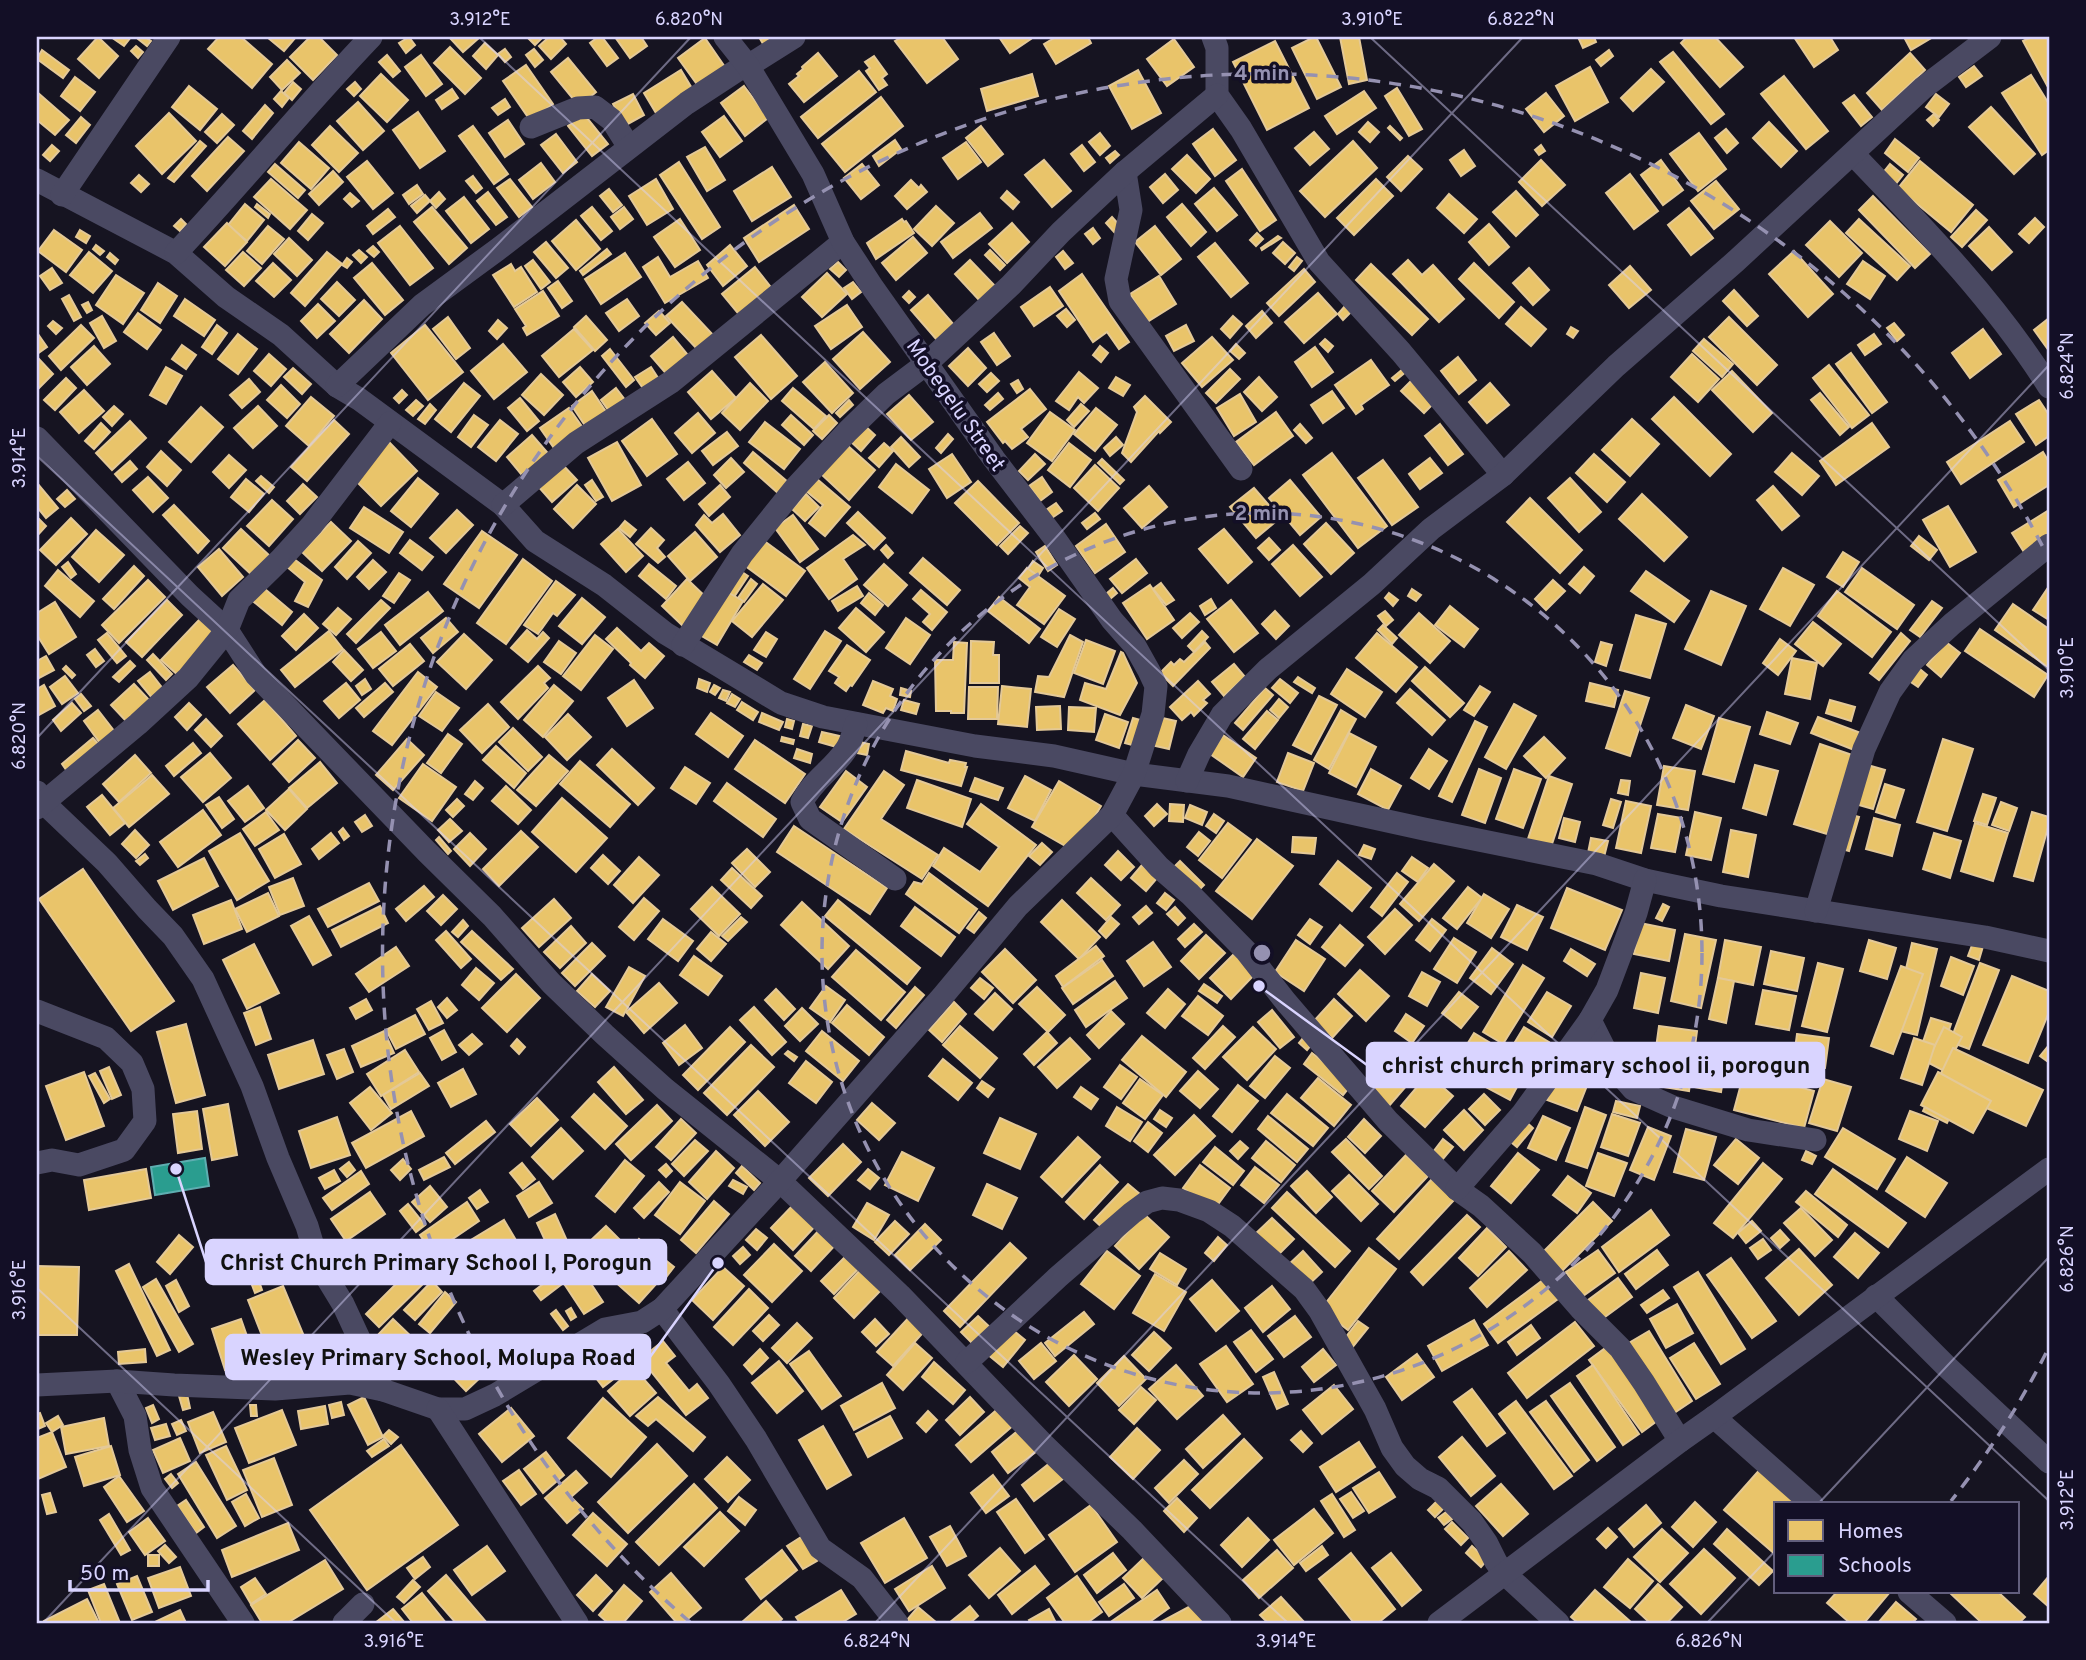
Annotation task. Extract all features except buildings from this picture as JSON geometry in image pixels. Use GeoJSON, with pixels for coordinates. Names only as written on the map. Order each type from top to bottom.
{"type":"FeatureCollection","features":[{"type":"Feature","properties":{"kind":"street"},"geometry":{"type":"LineString","coordinates":[[61,195],[169,37]]}},
{"type":"Feature","properties":{"kind":"street"},"geometry":{"type":"LineString","coordinates":[[176,253],[225,201],[317,93],[371,37]]}},
{"type":"Feature","properties":{"kind":"street","name":"Mobegelu Street"},"geometry":{"type":"LineString","coordinates":[[662,1309],[780,1181],[1018,906],[1112,815],[1135,774],[1153,713],[1156,686],[1135,646],[1112,620],[994,459],[843,242],[813,174],[748,66],[725,37]]}},
{"type":"Feature","properties":{"kind":"street"},"geometry":{"type":"LineString","coordinates":[[337,386],[422,305],[687,103],[794,37]]}},
{"type":"Feature","properties":{"kind":"street"},"geometry":{"type":"LineString","coordinates":[[1213,37],[1217,48],[1217,95],[1241,129],[1319,262],[1401,352],[1503,475]]}},
{"type":"Feature","properties":{"kind":"street"},"geometry":{"type":"LineString","coordinates":[[1187,781],[1222,715],[1242,693],[1372,583],[1431,529],[1503,475],[1616,366],[1736,261],[1923,88],[1990,37]]}},
{"type":"Feature","properties":{"kind":"street"},"geometry":{"type":"LineString","coordinates":[[683,645],[741,554],[796,487],[848,430],[886,394],[926,364],[1011,285],[1060,232],[1125,172],[1217,95]]}},
{"type":"Feature","properties":{"kind":"street"},"geometry":{"type":"LineString","coordinates":[[531,127],[578,108],[595,107],[612,120],[629,147]]}},
{"type":"Feature","properties":{"kind":"street"},"geometry":{"type":"LineString","coordinates":[[1853,154],[1985,298],[2049,387]]}},
{"type":"Feature","properties":{"kind":"street"},"geometry":{"type":"LineString","coordinates":[[1125,172],[1131,210],[1116,279],[1120,301],[1241,469]]}},
{"type":"Feature","properties":{"kind":"street"},"geometry":{"type":"LineString","coordinates":[[37,180],[61,195],[176,253],[226,297],[281,335],[337,386],[359,399],[503,505],[535,541],[604,585],[665,634],[781,703],[823,717],[856,724],[975,746],[1054,756],[1135,774],[1228,786],[1584,861],[1645,880],[1721,896],[1985,937],[2049,951]]}},
{"type":"Feature","properties":{"kind":"street"},"geometry":{"type":"LineString","coordinates":[[503,505],[576,443],[671,382],[843,242]]}},
{"type":"Feature","properties":{"kind":"street"},"geometry":{"type":"LineString","coordinates":[[383,1390],[343,1304],[318,1263],[307,1226],[278,1158],[252,1086],[202,979],[173,936],[107,863],[39,801],[138,724],[188,678],[227,630],[239,600],[312,525],[390,423]]}},
{"type":"Feature","properties":{"kind":"street"},"geometry":{"type":"LineString","coordinates":[[37,438],[190,596],[227,630],[256,675],[492,916],[551,983],[665,1089],[780,1181],[900,1294],[1220,1623]]}},
{"type":"Feature","properties":{"kind":"street"},"geometry":{"type":"LineString","coordinates":[[1815,911],[1864,749],[1891,692],[1913,660],[1952,624],[2049,545]]}},
{"type":"Feature","properties":{"kind":"street"},"geometry":{"type":"LineString","coordinates":[[856,724],[847,749],[807,790],[802,802],[810,819],[895,878]]}},
{"type":"Feature","properties":{"kind":"street"},"geometry":{"type":"LineString","coordinates":[[1112,815],[1159,867],[1190,894],[1246,951],[1388,1121],[1458,1189],[1481,1206],[1532,1254],[1620,1348],[1680,1441]]}},
{"type":"Feature","properties":{"kind":"street"},"geometry":{"type":"LineString","coordinates":[[1458,1189],[1523,1113],[1590,1020],[1606,990],[1636,913],[1645,880]]}},
{"type":"Feature","properties":{"kind":"street"},"geometry":{"type":"LineString","coordinates":[[37,1011],[106,1038],[132,1063],[143,1089],[145,1121],[124,1150],[79,1165],[52,1160],[37,1163]]}},
{"type":"Feature","properties":{"kind":"street"},"geometry":{"type":"LineString","coordinates":[[1590,1020],[1613,1066],[1633,1089],[1673,1107],[1748,1130],[1815,1140]]}},
{"type":"Feature","properties":{"kind":"street"},"geometry":{"type":"LineString","coordinates":[[1439,1623],[1680,1441],[2049,1169]]}},
{"type":"Feature","properties":{"kind":"street"},"geometry":{"type":"LineString","coordinates":[[967,1362],[1058,1277],[1147,1202],[1162,1198],[1179,1200],[1209,1211],[1232,1226],[1304,1289],[1320,1311],[1376,1409],[1392,1448],[1405,1466],[1420,1479],[1438,1488],[1472,1522],[1504,1573],[1558,1623]]}},
{"type":"Feature","properties":{"kind":"street"},"geometry":{"type":"LineString","coordinates":[[1875,1296],[2049,1462]]}},
{"type":"Feature","properties":{"kind":"street"},"geometry":{"type":"LineString","coordinates":[[37,1385],[117,1381],[275,1389],[350,1383],[383,1390],[438,1409],[465,1409],[495,1395],[605,1329],[642,1322],[662,1309],[719,1384],[820,1548],[862,1578],[897,1623]]}},
{"type":"Feature","properties":{"kind":"street"},"geometry":{"type":"LineString","coordinates":[[117,1381],[135,1416],[140,1450],[152,1488],[243,1623]]}},
{"type":"Feature","properties":{"kind":"street"},"geometry":{"type":"LineString","coordinates":[[438,1409],[577,1623]]}},
{"type":"Feature","properties":{"kind":"street"},"geometry":{"type":"LineString","coordinates":[[1714,1417],[1810,1502]]}},
{"type":"Feature","properties":{"kind":"street"},"geometry":{"type":"LineString","coordinates":[[1911,1594],[1945,1623]]}},
{"type":"Feature","properties":{"kind":"street"},"geometry":{"type":"LineString","coordinates":[[344,1623],[363,1604]]}},
{"type":"Feature","properties":{"kind":"place","name":"christ church primary school ii, porogun"},"geometry":{"type":"Point","coordinates":[1259,986]}},
{"type":"Feature","properties":{"kind":"place","name":"Christ Church Primary School I, Porogun"},"geometry":{"type":"Point","coordinates":[176,1169]}},
{"type":"Feature","properties":{"kind":"place","name":"Wesley Primary School, Molupa Road"},"geometry":{"type":"Point","coordinates":[718,1263]}}]}
